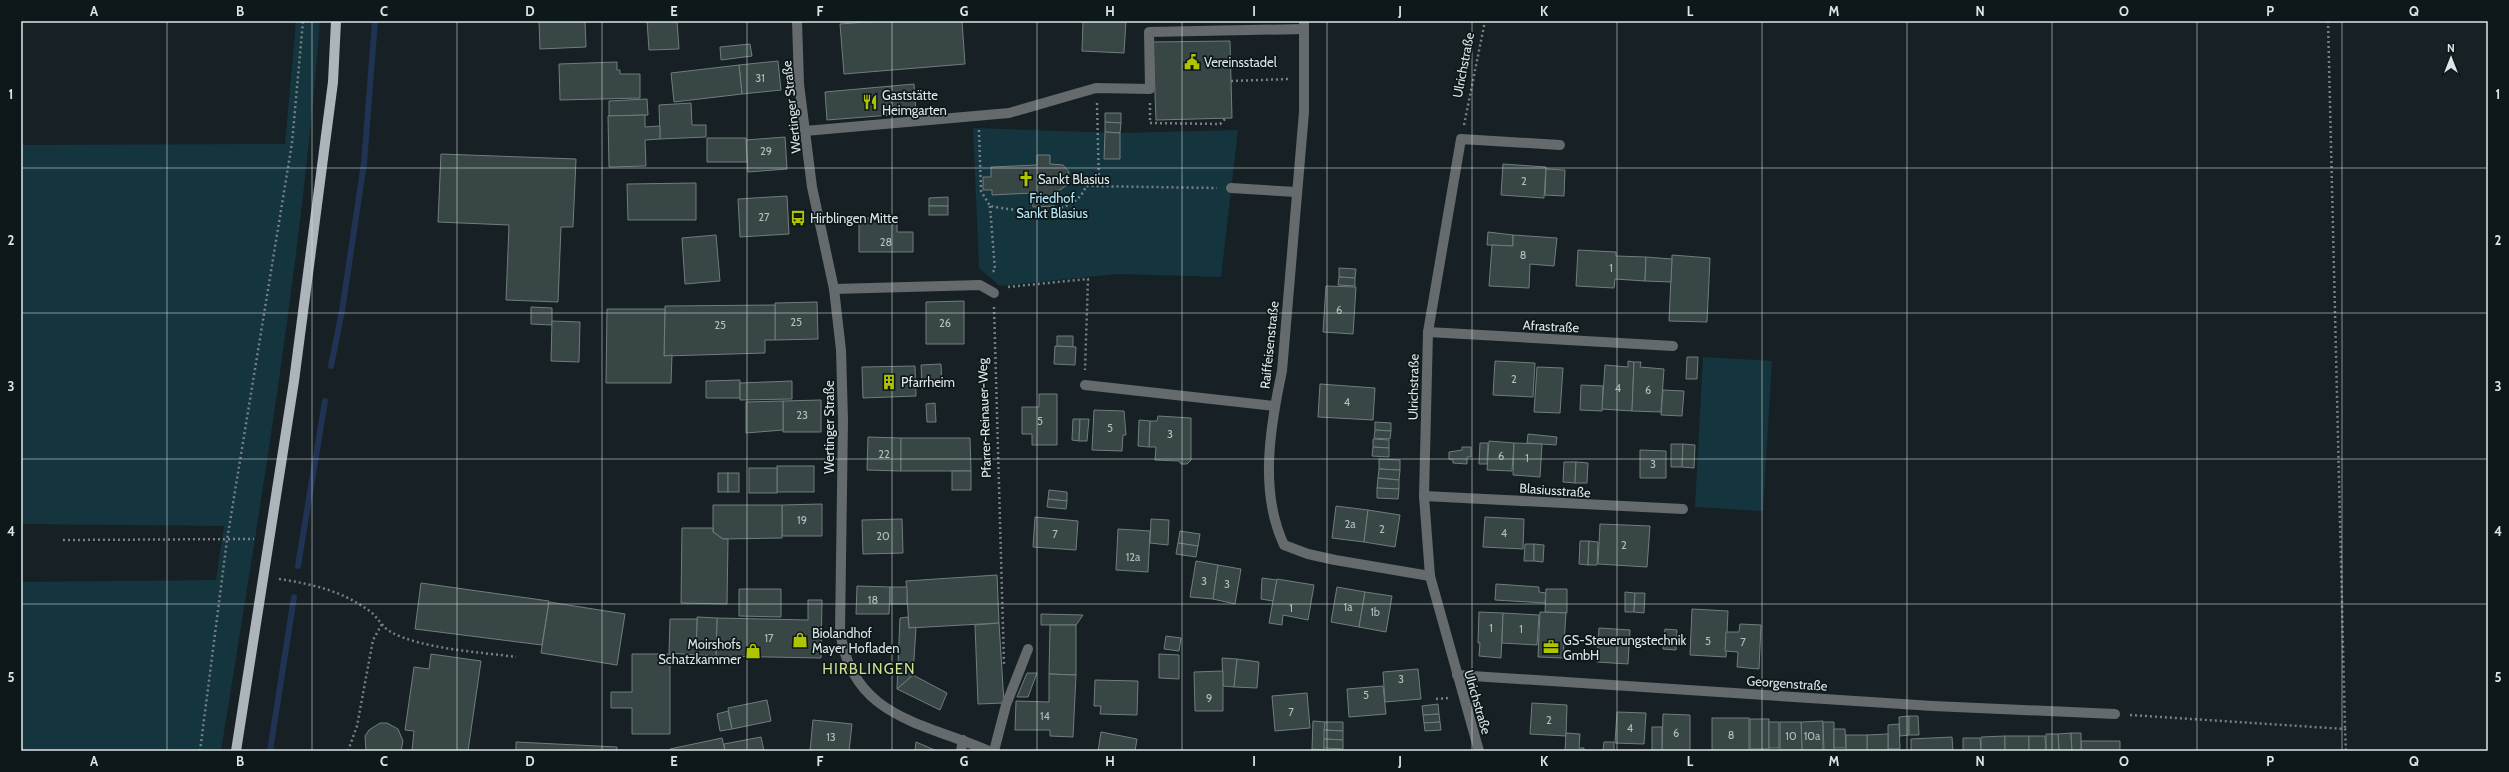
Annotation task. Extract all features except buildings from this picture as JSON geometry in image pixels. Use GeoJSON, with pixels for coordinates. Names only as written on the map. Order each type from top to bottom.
{"type":"FeatureCollection","features":[{"type":"Feature","properties":{"kind":"main road"},"geometry":{"type":"LineString","coordinates":[[236,751],[300,334],[333,82],[336,21]]}},
{"type":"Feature","properties":{"kind":"street","name":"Wertinger Straße"},"geometry":{"type":"LineString","coordinates":[[797,21],[799,84],[812,187],[834,289],[841,350],[840,631],[843,651],[852,674],[863,690],[876,702],[892,713],[989,751]]}},
{"type":"Feature","properties":{"kind":"street"},"geometry":{"type":"LineString","coordinates":[[805,131],[1010,113],[1096,88],[1150,89],[1150,32],[1304,25]]}},
{"type":"Feature","properties":{"kind":"street","name":"Raiffeisenstraße"},"geometry":{"type":"LineString","coordinates":[[1304,25],[1304,112],[1296,192],[1282,371],[1275,406],[1269,486],[1277,530],[1284,545],[1308,554],[1430,576]]}},
{"type":"Feature","properties":{"kind":"street"},"geometry":{"type":"LineString","coordinates":[[1461,139],[1560,146]]}},
{"type":"Feature","properties":{"kind":"street","name":"Ulrichstraße"},"geometry":{"type":"LineString","coordinates":[[1461,139],[1428,332],[1424,496],[1430,576],[1479,751]]}},
{"type":"Feature","properties":{"kind":"street"},"geometry":{"type":"LineString","coordinates":[[1231,188],[1296,192]]}},
{"type":"Feature","properties":{"kind":"street"},"geometry":{"type":"LineString","coordinates":[[834,289],[987,289]]}},
{"type":"Feature","properties":{"kind":"street","name":"Afrastraße"},"geometry":{"type":"LineString","coordinates":[[1428,332],[1674,346]]}},
{"type":"Feature","properties":{"kind":"street"},"geometry":{"type":"LineString","coordinates":[[1085,385],[1275,406]]}},
{"type":"Feature","properties":{"kind":"street","name":"Blasiusstraße"},"geometry":{"type":"LineString","coordinates":[[1424,496],[1684,508]]}},
{"type":"Feature","properties":{"kind":"street"},"geometry":{"type":"LineString","coordinates":[[994,751],[1006,705],[1028,649]]}},
{"type":"Feature","properties":{"kind":"street","name":"Georgenstraße"},"geometry":{"type":"LineString","coordinates":[[1457,675],[1933,706],[2115,714]]}},
{"type":"Feature","properties":{"kind":"street"},"geometry":{"type":"LineString","coordinates":[[961,751],[963,740]]}},
{"type":"Feature","properties":{"kind":"path"},"geometry":{"type":"LineString","coordinates":[[200,751],[227,540],[292,143],[303,21]]}},
{"type":"Feature","properties":{"kind":"path","name":"Ulrichstraße"},"geometry":{"type":"LineString","coordinates":[[1461,139],[1485,21]]}},
{"type":"Feature","properties":{"kind":"path"},"geometry":{"type":"LineString","coordinates":[[2328,21],[2346,751]]}},
{"type":"Feature","properties":{"kind":"path"},"geometry":{"type":"LineString","coordinates":[[1231,81],[1304,79]]}},
{"type":"Feature","properties":{"kind":"path"},"geometry":{"type":"LineString","coordinates":[[1096,88],[1099,186]]}},
{"type":"Feature","properties":{"kind":"path"},"geometry":{"type":"LineString","coordinates":[[1150,89],[1150,123],[1220,124],[1226,118]]}},
{"type":"Feature","properties":{"kind":"path"},"geometry":{"type":"LineString","coordinates":[[979,116],[981,191],[990,206],[995,270],[987,289],[1088,279],[1085,385]]}},
{"type":"Feature","properties":{"kind":"path"},"geometry":{"type":"LineString","coordinates":[[990,206],[1011,210],[1046,212],[1068,204],[1084,192],[1086,186],[1231,188]]}},
{"type":"Feature","properties":{"kind":"path","name":"Pfarrer-Reinauer-Weg"},"geometry":{"type":"LineString","coordinates":[[987,289],[1004,665]]}},
{"type":"Feature","properties":{"kind":"path"},"geometry":{"type":"LineString","coordinates":[[63,540],[268,539]]}},
{"type":"Feature","properties":{"kind":"path"},"geometry":{"type":"LineString","coordinates":[[262,576],[310,584],[345,595],[372,613],[390,632],[416,642],[516,657]]}},
{"type":"Feature","properties":{"kind":"path"},"geometry":{"type":"LineString","coordinates":[[348,751],[357,726],[373,640],[382,624]]}},
{"type":"Feature","properties":{"kind":"path"},"geometry":{"type":"LineString","coordinates":[[2115,714],[2345,729]]}},
{"type":"Feature","properties":{"kind":"green space"},"geometry":{"type":"Polygon","coordinates":[[[296,21],[320,21],[312,113],[291,296],[221,751],[21,751],[21,582],[216,580],[224,526],[21,524],[21,145],[285,144],[296,21]]]}},
{"type":"Feature","properties":{"kind":"green space","name":"Friedhof Sankt Blasius"},"geometry":{"type":"Polygon","coordinates":[[[973,128],[1120,133],[1238,130],[1221,277],[1117,274],[1000,286],[979,268],[973,128]]]}},
{"type":"Feature","properties":{"kind":"green space"},"geometry":{"type":"Polygon","coordinates":[[[1703,357],[1772,361],[1763,511],[1695,507],[1703,357]]]}},
{"type":"Feature","properties":{"kind":"waterway"},"geometry":{"type":"LineString","coordinates":[[331,366],[342,311],[364,163],[375,21]]}},
{"type":"Feature","properties":{"kind":"waterway"},"geometry":{"type":"LineString","coordinates":[[298,566],[325,401]]}},
{"type":"Feature","properties":{"kind":"waterway"},"geometry":{"type":"LineString","coordinates":[[270,751],[294,597]]}},
{"type":"Feature","properties":{"kind":"place","name":"Vereinsstadel"},"geometry":{"type":"Point","coordinates":[1192,62]}},
{"type":"Feature","properties":{"kind":"place","name":"Gaststätte Heimgarten"},"geometry":{"type":"Point","coordinates":[870,102]}},
{"type":"Feature","properties":{"kind":"place","name":"Sankt Blasius"},"geometry":{"type":"Point","coordinates":[1026,179]}},
{"type":"Feature","properties":{"kind":"place","name":"Hirblingen Mitte"},"geometry":{"type":"Point","coordinates":[798,218]}},
{"type":"Feature","properties":{"kind":"place","name":"Pfarrheim"},"geometry":{"type":"Point","coordinates":[889,382]}},
{"type":"Feature","properties":{"kind":"place","name":"Biolandhof Mayer Hofladen"},"geometry":{"type":"Point","coordinates":[800,640]}},
{"type":"Feature","properties":{"kind":"place","name":"GS-Steuerungstechnik GmbH"},"geometry":{"type":"Point","coordinates":[1551,647]}},
{"type":"Feature","properties":{"kind":"place","name":"Moirshofs Schatzkammer"},"geometry":{"type":"Point","coordinates":[753,651]}},
{"type":"Feature","properties":{"kind":"district","name":"HIRBLINGEN"},"geometry":{"type":"Point","coordinates":[869,669]}}]}
